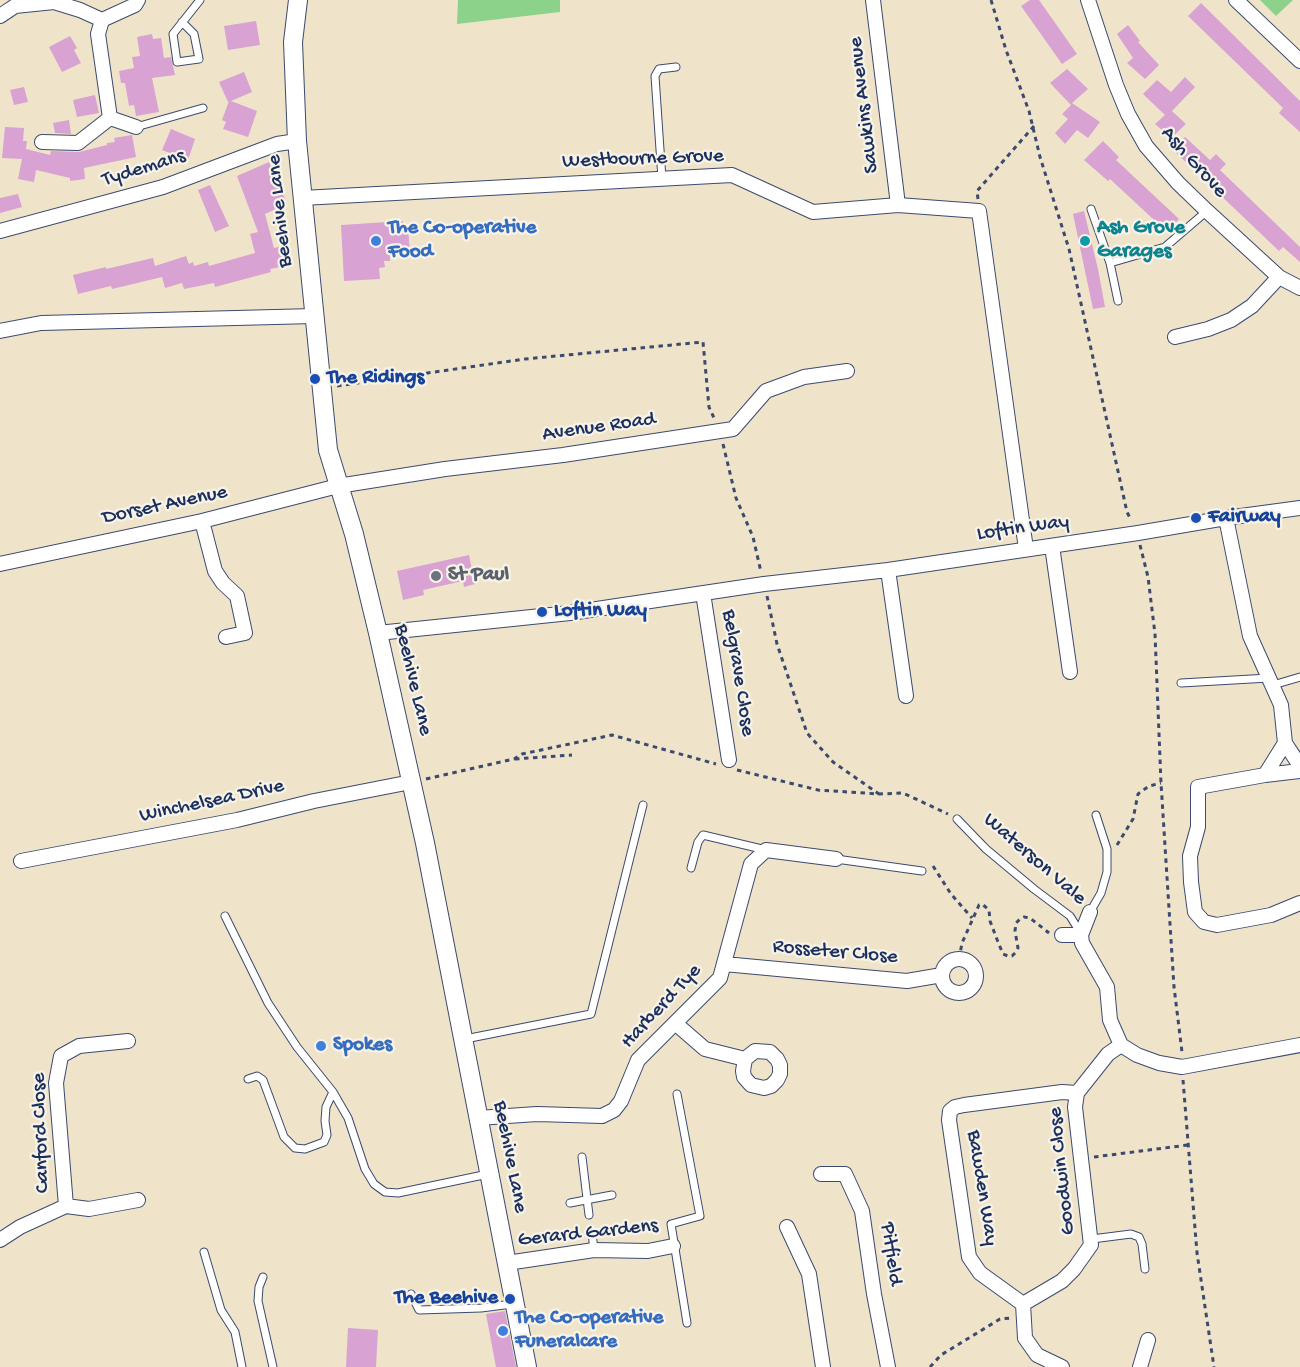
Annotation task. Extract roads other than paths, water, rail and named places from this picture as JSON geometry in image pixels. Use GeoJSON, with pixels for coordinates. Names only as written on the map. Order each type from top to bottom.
{"type":"FeatureCollection","features":[{"type":"Feature","properties":{"kind":"main road","name":"Beehive Lane"},"geometry":{"type":"LineString","coordinates":[[298,0],[293,42],[297,141],[328,450],[354,534],[411,782],[527,1367]]}},
{"type":"Feature","properties":{"kind":"street"},"geometry":{"type":"LineString","coordinates":[[0,15],[15,6],[54,2],[102,20],[135,5],[138,0]]}},
{"type":"Feature","properties":{"kind":"street","name":"Sawkins Avenue"},"geometry":{"type":"LineString","coordinates":[[873,0],[898,205]]}},
{"type":"Feature","properties":{"kind":"street","name":"Ash Grove"},"geometry":{"type":"LineString","coordinates":[[1088,0],[1116,85],[1128,114],[1146,146],[1162,166],[1207,211],[1279,277],[1300,288]]}},
{"type":"Feature","properties":{"kind":"street"},"geometry":{"type":"LineString","coordinates":[[1236,0],[1300,61]]}},
{"type":"Feature","properties":{"kind":"street"},"geometry":{"type":"LineString","coordinates":[[102,20],[98,34],[110,118]]}},
{"type":"Feature","properties":{"kind":"street"},"geometry":{"type":"LineString","coordinates":[[110,118],[136,127]]}},
{"type":"Feature","properties":{"kind":"street"},"geometry":{"type":"LineString","coordinates":[[42,142],[78,143],[110,118]]}},
{"type":"Feature","properties":{"kind":"street","name":"Tydemans"},"geometry":{"type":"LineString","coordinates":[[0,231],[163,187],[277,144],[297,141]]}},
{"type":"Feature","properties":{"kind":"street","name":"Westbourne Grove"},"geometry":{"type":"LineString","coordinates":[[302,198],[732,175],[813,213],[898,205],[979,210],[1026,549]]}},
{"type":"Feature","properties":{"kind":"street"},"geometry":{"type":"LineString","coordinates":[[1175,337],[1208,329],[1231,320],[1252,306],[1279,277]]}},
{"type":"Feature","properties":{"kind":"street"},"geometry":{"type":"LineString","coordinates":[[0,331],[41,323],[314,316]]}},
{"type":"Feature","properties":{"kind":"street","name":"Avenue Road"},"geometry":{"type":"LineString","coordinates":[[338,486],[733,429],[766,392],[804,377],[848,371]]}},
{"type":"Feature","properties":{"kind":"street","name":"Dorset Avenue"},"geometry":{"type":"LineString","coordinates":[[0,564],[201,521],[338,486]]}},
{"type":"Feature","properties":{"kind":"street","name":"Loftin Way"},"geometry":{"type":"LineString","coordinates":[[378,633],[570,613],[764,584],[888,570],[1300,508]]}},
{"type":"Feature","properties":{"kind":"street"},"geometry":{"type":"LineString","coordinates":[[1226,518],[1250,636],[1281,705],[1285,743],[1300,766]]}},
{"type":"Feature","properties":{"kind":"street"},"geometry":{"type":"LineString","coordinates":[[201,521],[215,571],[223,584],[237,596],[245,633],[226,637]]}},
{"type":"Feature","properties":{"kind":"street"},"geometry":{"type":"LineString","coordinates":[[1052,546],[1070,672]]}},
{"type":"Feature","properties":{"kind":"street"},"geometry":{"type":"LineString","coordinates":[[888,570],[906,696]]}},
{"type":"Feature","properties":{"kind":"street","name":"Belgrave Close"},"geometry":{"type":"LineString","coordinates":[[703,593],[725,764]]}},
{"type":"Feature","properties":{"kind":"street"},"geometry":{"type":"LineString","coordinates":[[1264,775],[1285,743]]}},
{"type":"Feature","properties":{"kind":"street"},"geometry":{"type":"LineString","coordinates":[[1300,771],[1198,787],[1198,828],[1190,856],[1195,912],[1204,922],[1217,925],[1271,915],[1300,903]]}},
{"type":"Feature","properties":{"kind":"street","name":"Winchelsea Drive"},"geometry":{"type":"LineString","coordinates":[[21,861],[215,825],[314,801],[411,782]]}},
{"type":"Feature","properties":{"kind":"street"},"geometry":{"type":"LineString","coordinates":[[766,850],[836,860]]}},
{"type":"Feature","properties":{"kind":"street","name":"Harberd Tye"},"geometry":{"type":"LineString","coordinates":[[478,1118],[537,1114],[602,1116],[614,1110],[621,1101],[638,1060],[720,978],[750,864],[766,850]]}},
{"type":"Feature","properties":{"kind":"street","name":"Waterson Vale"},"geometry":{"type":"LineString","coordinates":[[1090,912],[1081,935],[1084,946],[1107,987],[1110,1020],[1121,1045]]}},
{"type":"Feature","properties":{"kind":"street","name":"Waterson Vale"},"geometry":{"type":"LineString","coordinates":[[1058,937],[1081,935]]}},
{"type":"Feature","properties":{"kind":"street"},"geometry":{"type":"LineString","coordinates":[[959,959],[971,964],[976,976],[971,989],[965,992],[952,992],[943,982],[942,975],[947,963],[959,959]]}},
{"type":"Feature","properties":{"kind":"street","name":"Rosseter Close"},"geometry":{"type":"LineString","coordinates":[[724,964],[907,981],[942,975]]}},
{"type":"Feature","properties":{"kind":"street"},"geometry":{"type":"LineString","coordinates":[[675,1023],[705,1049],[745,1059]]}},
{"type":"Feature","properties":{"kind":"street","name":"Canford Close"},"geometry":{"type":"LineString","coordinates":[[66,1206],[56,1083],[61,1056],[79,1046],[128,1041]]}},
{"type":"Feature","properties":{"kind":"street"},"geometry":{"type":"LineString","coordinates":[[1121,1045],[1137,1055],[1159,1063],[1182,1067],[1300,1045]]}},
{"type":"Feature","properties":{"kind":"street","name":"Goodwin Close"},"geometry":{"type":"LineString","coordinates":[[1024,1310],[1062,1281],[1086,1253],[1092,1239],[1075,1107],[1077,1093],[1108,1054],[1121,1045]]}},
{"type":"Feature","properties":{"kind":"street","name":"Bawden Way"},"geometry":{"type":"LineString","coordinates":[[1024,1310],[980,1273],[969,1257],[949,1120],[950,1111],[964,1105],[1062,1092],[1077,1093]]}},
{"type":"Feature","properties":{"kind":"street","name":"Pitfield"},"geometry":{"type":"LineString","coordinates":[[821,1174],[845,1174],[862,1211],[874,1294],[888,1367]]}},
{"type":"Feature","properties":{"kind":"street","name":"Canford Close"},"geometry":{"type":"LineString","coordinates":[[0,1240],[20,1227],[66,1206],[89,1209],[138,1200]]}},
{"type":"Feature","properties":{"kind":"street"},"geometry":{"type":"LineString","coordinates":[[787,1227],[809,1274],[823,1367]]}},
{"type":"Feature","properties":{"kind":"street","name":"Gerard Gardens"},"geometry":{"type":"LineString","coordinates":[[507,1263],[594,1250],[648,1251],[673,1246]]}},
{"type":"Feature","properties":{"kind":"street"},"geometry":{"type":"LineString","coordinates":[[1024,1310],[1025,1338],[1037,1355],[1062,1367]]}},
{"type":"Feature","properties":{"kind":"street"},"geometry":{"type":"LineString","coordinates":[[1140,1367],[1148,1340]]}},
{"type":"Feature","properties":{"kind":"lane"},"geometry":{"type":"LineString","coordinates":[[182,22],[194,34],[199,59],[177,62],[173,34],[182,22],[200,0]]}},
{"type":"Feature","properties":{"kind":"lane"},"geometry":{"type":"LineString","coordinates":[[662,179],[655,76],[659,69],[676,67]]}},
{"type":"Feature","properties":{"kind":"lane"},"geometry":{"type":"LineString","coordinates":[[136,127],[203,108]]}},
{"type":"Feature","properties":{"kind":"lane"},"geometry":{"type":"LineString","coordinates":[[1091,209],[1110,263],[1118,301]]}},
{"type":"Feature","properties":{"kind":"lane"},"geometry":{"type":"LineString","coordinates":[[1110,263],[1166,247],[1207,211]]}},
{"type":"Feature","properties":{"kind":"lane"},"geometry":{"type":"LineString","coordinates":[[1181,683],[1271,682],[1300,677]]}},
{"type":"Feature","properties":{"kind":"lane"},"geometry":{"type":"LineString","coordinates":[[462,1039],[591,1014],[643,805]]}},
{"type":"Feature","properties":{"kind":"lane","name":"Waterson Vale"},"geometry":{"type":"LineString","coordinates":[[1090,912],[1101,893],[1107,872],[1107,849],[1096,815]]}},
{"type":"Feature","properties":{"kind":"lane","name":"Waterson Vale"},"geometry":{"type":"LineString","coordinates":[[957,819],[993,856],[1070,915],[1081,935]]}},
{"type":"Feature","properties":{"kind":"lane"},"geometry":{"type":"LineString","coordinates":[[691,868],[698,842],[703,835],[766,850]]}},
{"type":"Feature","properties":{"kind":"lane"},"geometry":{"type":"LineString","coordinates":[[836,860],[922,872]]}},
{"type":"Feature","properties":{"kind":"lane"},"geometry":{"type":"LineString","coordinates":[[225,916],[268,1003],[297,1047],[333,1092],[348,1118],[365,1169],[374,1184],[385,1192],[398,1193],[490,1173]]}},
{"type":"Feature","properties":{"kind":"lane"},"geometry":{"type":"LineString","coordinates":[[248,1079],[257,1076],[264,1080],[284,1137],[295,1148],[305,1149],[324,1142],[327,1135],[326,1107],[333,1092]]}},
{"type":"Feature","properties":{"kind":"lane","name":"Gerard Gardens"},"geometry":{"type":"LineString","coordinates":[[677,1094],[700,1216],[670,1224],[687,1323]]}},
{"type":"Feature","properties":{"kind":"lane"},"geometry":{"type":"LineString","coordinates":[[582,1157],[589,1215]]}},
{"type":"Feature","properties":{"kind":"lane"},"geometry":{"type":"LineString","coordinates":[[570,1203],[612,1195]]}},
{"type":"Feature","properties":{"kind":"lane"},"geometry":{"type":"LineString","coordinates":[[592,1233],[594,1250]]}},
{"type":"Feature","properties":{"kind":"lane"},"geometry":{"type":"LineString","coordinates":[[1092,1239],[1131,1234],[1139,1237],[1145,1269]]}},
{"type":"Feature","properties":{"kind":"lane"},"geometry":{"type":"LineString","coordinates":[[204,1252],[221,1310],[235,1332],[242,1367]]}},
{"type":"Feature","properties":{"kind":"lane"},"geometry":{"type":"LineString","coordinates":[[263,1277],[258,1300],[273,1367]]}},
{"type":"Feature","properties":{"kind":"lane"},"geometry":{"type":"LineString","coordinates":[[411,1294],[419,1310],[480,1308],[515,1304]]}},
{"type":"Feature","properties":{"kind":"place","name":"The Co-operative Food"},"geometry":{"type":"Point","coordinates":[376,241]}},
{"type":"Feature","properties":{"kind":"place","name":"Ash Grove Garages"},"geometry":{"type":"Point","coordinates":[1085,241]}},
{"type":"Feature","properties":{"kind":"place","name":"The Ridings"},"geometry":{"type":"Point","coordinates":[315,379]}},
{"type":"Feature","properties":{"kind":"place","name":"Fairway"},"geometry":{"type":"Point","coordinates":[1196,518]}},
{"type":"Feature","properties":{"kind":"place","name":"St Paul"},"geometry":{"type":"Point","coordinates":[436,576]}},
{"type":"Feature","properties":{"kind":"place","name":"Loftin Way"},"geometry":{"type":"Point","coordinates":[542,612]}},
{"type":"Feature","properties":{"kind":"place","name":"Spokes"},"geometry":{"type":"Point","coordinates":[321,1046]}},
{"type":"Feature","properties":{"kind":"place","name":"The Beehive"},"geometry":{"type":"Point","coordinates":[510,1299]}},
{"type":"Feature","properties":{"kind":"place","name":"The Co-operative Funeralcare"},"geometry":{"type":"Point","coordinates":[503,1331]}}]}
